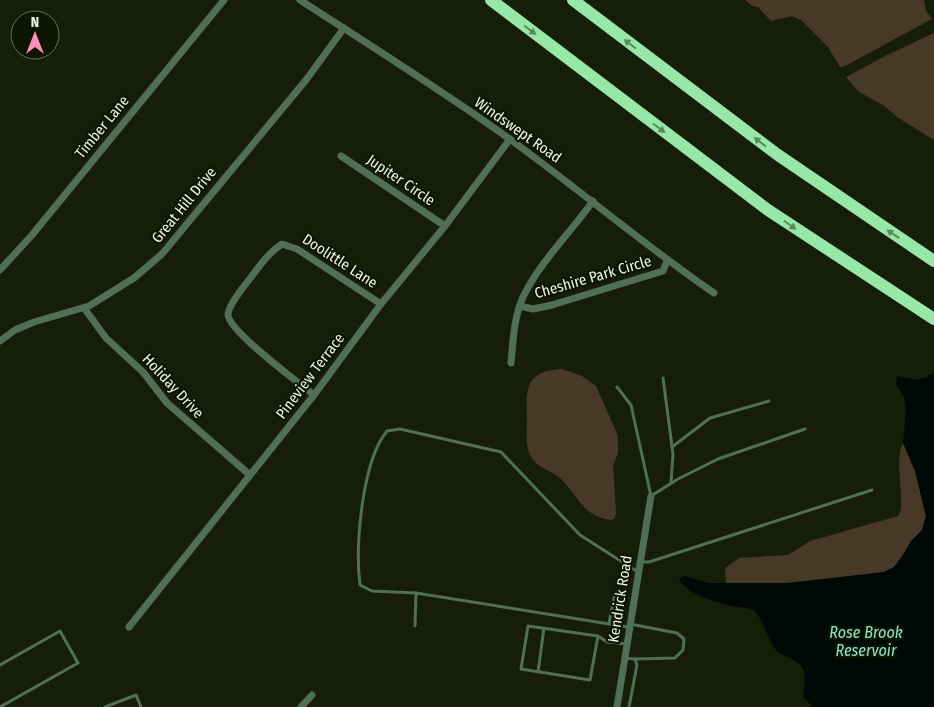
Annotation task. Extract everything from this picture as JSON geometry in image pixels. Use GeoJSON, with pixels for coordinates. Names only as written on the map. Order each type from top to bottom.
{"type":"FeatureCollection","features":[{"type":"Feature","properties":{"kind":"highway"},"geometry":{"type":"LineString","coordinates":[[491,0],[768,210],[934,320]]}},
{"type":"Feature","properties":{"kind":"highway"},"geometry":{"type":"LineString","coordinates":[[573,0],[778,155],[934,261]]}},
{"type":"Feature","properties":{"kind":"street","name":"Timber Lane"},"geometry":{"type":"LineString","coordinates":[[0,270],[32,235],[224,0]]}},
{"type":"Feature","properties":{"kind":"street","name":"Windswept Road"},"geometry":{"type":"LineString","coordinates":[[300,0],[510,139],[593,201],[667,261],[714,293]]}},
{"type":"Feature","properties":{"kind":"street","name":"Great Hill Drive"},"geometry":{"type":"LineString","coordinates":[[0,341],[16,330],[34,322],[84,308],[134,278],[162,254],[306,80],[344,28]]}},
{"type":"Feature","properties":{"kind":"street","name":"Pineview Terrace"},"geometry":{"type":"LineString","coordinates":[[129,627],[314,395],[381,304],[445,226],[510,139]]}},
{"type":"Feature","properties":{"kind":"street","name":"Jupiter Circle"},"geometry":{"type":"LineString","coordinates":[[342,156],[445,226]]}},
{"type":"Feature","properties":{"kind":"street","name":"Cheshire Park Circle"},"geometry":{"type":"LineString","coordinates":[[511,363],[520,306],[536,276],[593,201]]}},
{"type":"Feature","properties":{"kind":"street","name":"Doolittle Lane"},"geometry":{"type":"LineString","coordinates":[[314,395],[246,341],[228,318],[228,311],[244,287],[274,250],[282,244],[297,249],[381,304]]}},
{"type":"Feature","properties":{"kind":"street","name":"Cheshire Park Circle"},"geometry":{"type":"LineString","coordinates":[[520,306],[533,310],[572,299],[663,271],[667,261]]}},
{"type":"Feature","properties":{"kind":"street","name":"Holiday Drive"},"geometry":{"type":"LineString","coordinates":[[84,308],[106,338],[142,372],[167,403],[250,475]]}},
{"type":"Feature","properties":{"kind":"street","name":"Kendrick Road"},"geometry":{"type":"LineString","coordinates":[[617,707],[651,496]]}},
{"type":"Feature","properties":{"kind":"street"},"geometry":{"type":"LineString","coordinates":[[301,707],[312,695]]}},
{"type":"Feature","properties":{"kind":"lane"},"geometry":{"type":"LineString","coordinates":[[663,378],[672,447],[670,484]]}},
{"type":"Feature","properties":{"kind":"lane"},"geometry":{"type":"LineString","coordinates":[[617,387],[631,405],[651,496],[718,459],[805,429]]}},
{"type":"Feature","properties":{"kind":"lane"},"geometry":{"type":"LineString","coordinates":[[672,447],[710,418],[769,401]]}},
{"type":"Feature","properties":{"kind":"lane"},"geometry":{"type":"LineString","coordinates":[[625,658],[675,658],[682,650],[684,639],[676,633],[416,592],[372,591],[360,584],[358,563],[366,480],[379,441],[387,431],[400,429],[501,452],[580,535],[639,572]]}},
{"type":"Feature","properties":{"kind":"lane"},"geometry":{"type":"LineString","coordinates":[[640,562],[658,559],[872,490]]}},
{"type":"Feature","properties":{"kind":"lane"},"geometry":{"type":"LineString","coordinates":[[415,626],[416,592]]}},
{"type":"Feature","properties":{"kind":"lane"},"geometry":{"type":"LineString","coordinates":[[609,623],[614,593]]}},
{"type":"Feature","properties":{"kind":"lane"},"geometry":{"type":"LineString","coordinates":[[598,636],[590,680],[521,669],[528,626],[598,636],[607,642],[627,644]]}},
{"type":"Feature","properties":{"kind":"lane"},"geometry":{"type":"LineString","coordinates":[[538,672],[544,628]]}},
{"type":"Feature","properties":{"kind":"lane"},"geometry":{"type":"LineString","coordinates":[[0,665],[60,631],[78,663],[0,707]]}},
{"type":"Feature","properties":{"kind":"lane"},"geometry":{"type":"LineString","coordinates":[[630,707],[637,664],[635,659]]}},
{"type":"Feature","properties":{"kind":"lane"},"geometry":{"type":"LineString","coordinates":[[105,707],[136,695],[141,707]]}},
{"type":"Feature","properties":{"kind":"shaded area"},"geometry":{"type":"Polygon","coordinates":[[[745,0],[924,0],[926,11],[932,19],[840,67],[828,47],[801,20],[792,16],[771,21],[758,7],[752,6],[745,0]]]}},
{"type":"Feature","properties":{"kind":"shaded area"},"geometry":{"type":"Polygon","coordinates":[[[934,33],[934,140],[897,117],[883,105],[859,92],[846,77],[934,33]]]}},
{"type":"Feature","properties":{"kind":"shaded area"},"geometry":{"type":"Polygon","coordinates":[[[562,369],[582,376],[596,386],[618,436],[618,453],[613,466],[616,512],[615,518],[611,520],[593,514],[581,504],[560,478],[536,463],[528,451],[527,401],[530,384],[540,374],[562,369]]]}},
{"type":"Feature","properties":{"kind":"shaded area"},"geometry":{"type":"Polygon","coordinates":[[[903,443],[915,471],[926,516],[922,530],[911,542],[894,567],[884,572],[826,580],[726,584],[725,568],[739,558],[788,555],[810,541],[898,516],[901,503],[899,461],[903,443]]]}},
{"type":"Feature","properties":{"kind":"water","name":"Rose Brook Reservoir"},"geometry":{"type":"Polygon","coordinates":[[[934,372],[934,707],[813,707],[803,697],[805,679],[801,665],[775,649],[754,610],[725,605],[710,600],[687,588],[679,579],[684,576],[708,583],[787,583],[884,572],[894,567],[903,556],[911,541],[922,530],[926,516],[915,471],[903,443],[906,411],[904,397],[896,384],[897,376],[921,379],[934,372]]]}}]}
